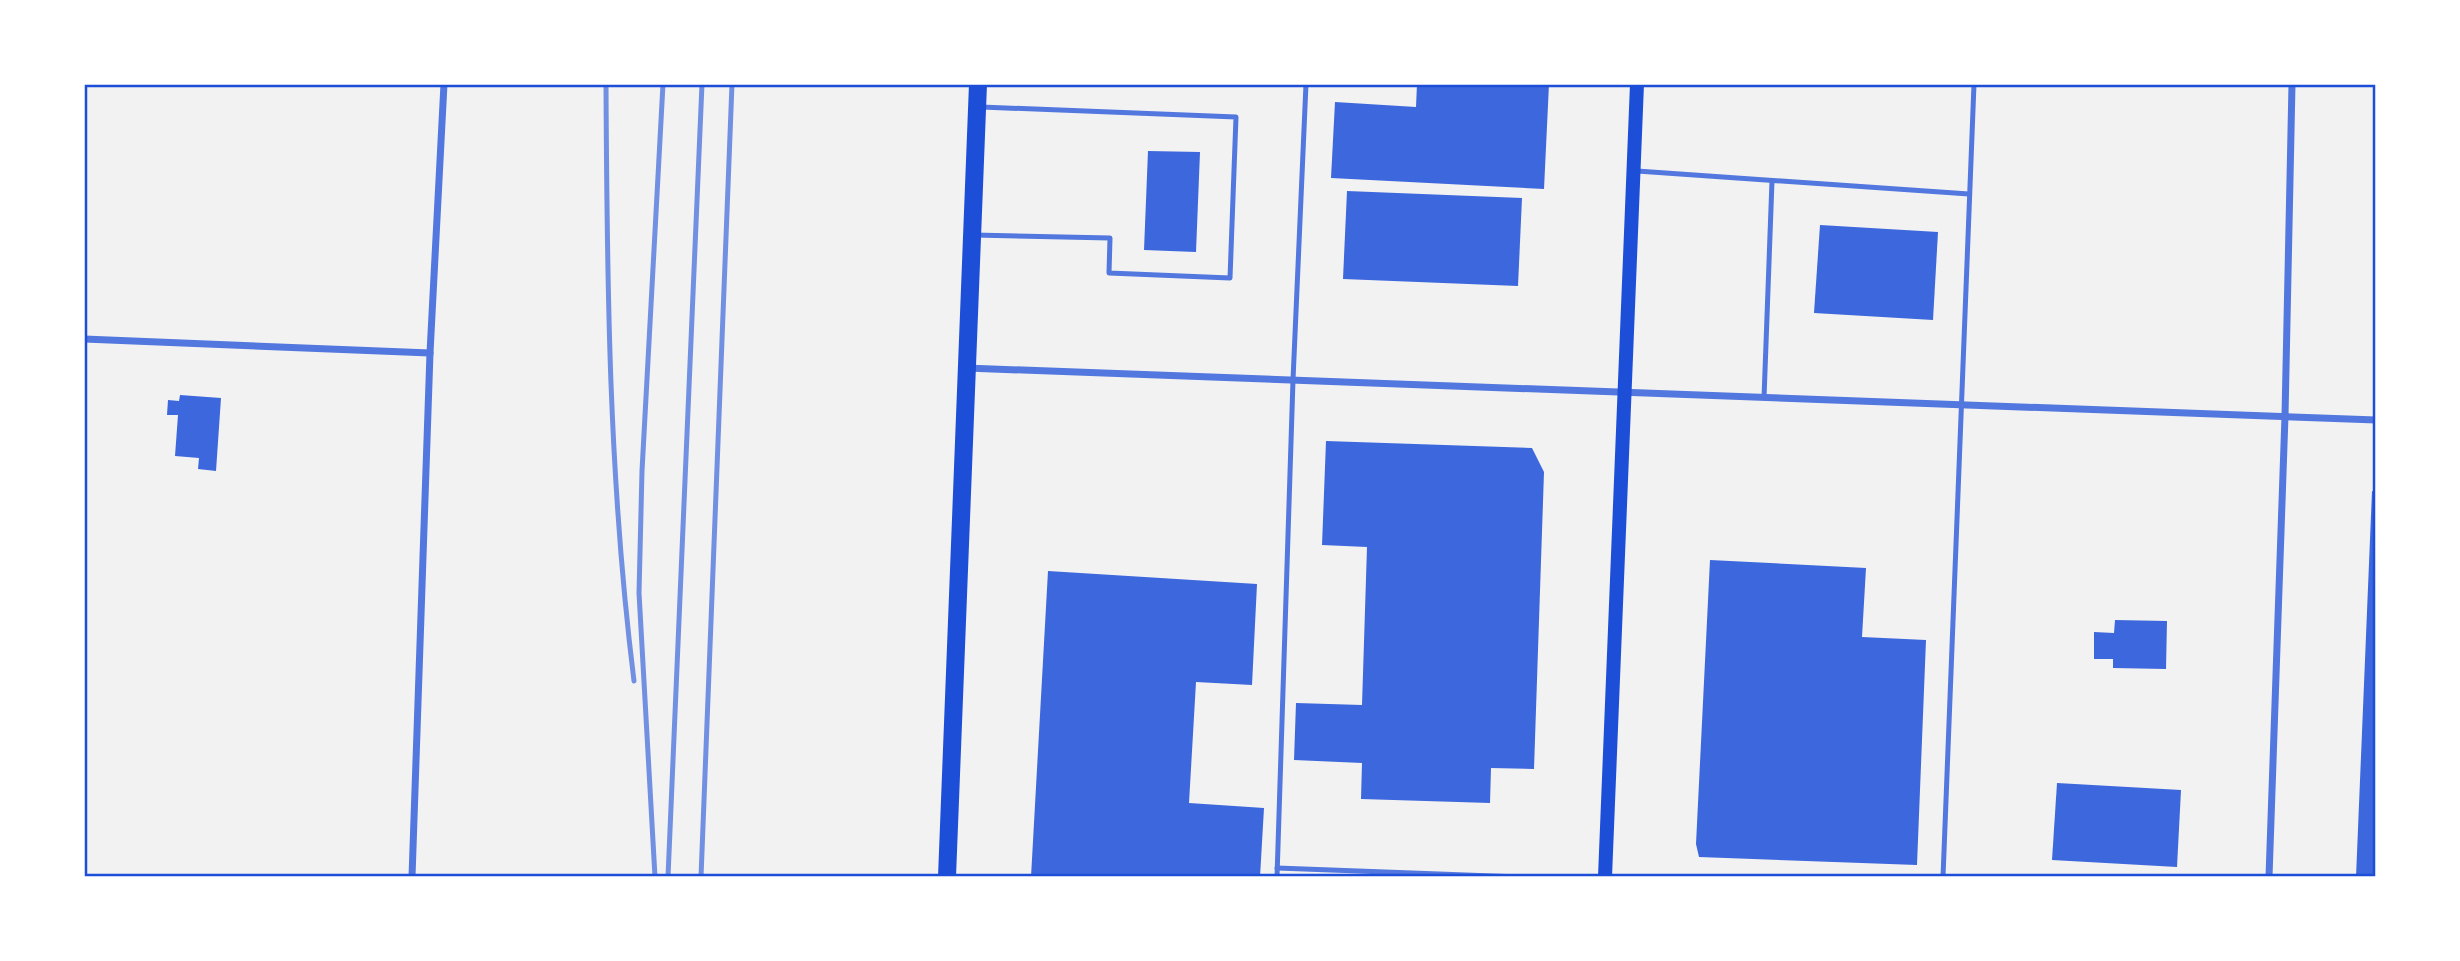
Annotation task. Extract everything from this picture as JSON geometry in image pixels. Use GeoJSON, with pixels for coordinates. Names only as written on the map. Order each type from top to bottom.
{"type":"FeatureCollection","features":[{"type":"Feature","properties":{"kind":"main road"},"geometry":{"type":"LineString","coordinates":[[947,877],[978,84]]}},
{"type":"Feature","properties":{"kind":"main road"},"geometry":{"type":"LineString","coordinates":[[1605,877],[1637,84]]}},
{"type":"Feature","properties":{"kind":"street"},"geometry":{"type":"LineString","coordinates":[[412,877],[430,353],[444,84]]}},
{"type":"Feature","properties":{"kind":"street"},"geometry":{"type":"LineString","coordinates":[[2269,877],[2285,416],[2292,84]]}},
{"type":"Feature","properties":{"kind":"street"},"geometry":{"type":"LineString","coordinates":[[84,339],[430,353]]}},
{"type":"Feature","properties":{"kind":"street"},"geometry":{"type":"LineString","coordinates":[[966,368],[2376,420]]}},
{"type":"Feature","properties":{"kind":"lane"},"geometry":{"type":"LineString","coordinates":[[1277,877],[1293,380],[1306,84]]}},
{"type":"Feature","properties":{"kind":"lane"},"geometry":{"type":"LineString","coordinates":[[1944,877],[1974,84]]}},
{"type":"Feature","properties":{"kind":"lane"},"geometry":{"type":"LineString","coordinates":[[972,235],[1110,238],[1110,273],[1230,278],[1236,117],[977,107]]}},
{"type":"Feature","properties":{"kind":"lane"},"geometry":{"type":"LineString","coordinates":[[1633,171],[1969,194]]}},
{"type":"Feature","properties":{"kind":"lane"},"geometry":{"type":"LineString","coordinates":[[1764,398],[1772,181]]}},
{"type":"Feature","properties":{"kind":"lane"},"geometry":{"type":"LineString","coordinates":[[1277,868],[1377,874],[1520,877]]}},
{"type":"Feature","properties":{"kind":"building"},"geometry":{"type":"Polygon","coordinates":[[[1417,84],[1549,84],[1544,189],[1331,178],[1335,102],[1416,107],[1417,84]]]}},
{"type":"Feature","properties":{"kind":"building"},"geometry":{"type":"Polygon","coordinates":[[[1148,151],[1200,152],[1196,252],[1144,250],[1148,151]]]}},
{"type":"Feature","properties":{"kind":"building"},"geometry":{"type":"Polygon","coordinates":[[[1347,191],[1522,198],[1518,286],[1343,279],[1347,191]]]}},
{"type":"Feature","properties":{"kind":"building"},"geometry":{"type":"Polygon","coordinates":[[[1820,225],[1938,232],[1933,320],[1814,313],[1820,225]]]}},
{"type":"Feature","properties":{"kind":"building"},"geometry":{"type":"Polygon","coordinates":[[[180,395],[221,398],[216,471],[198,469],[199,458],[175,456],[178,415],[167,415],[168,400],[179,401],[180,395]]]}},
{"type":"Feature","properties":{"kind":"building"},"geometry":{"type":"Polygon","coordinates":[[[1326,441],[1532,448],[1544,472],[1534,769],[1491,768],[1490,803],[1361,799],[1362,763],[1294,760],[1296,703],[1362,705],[1367,547],[1322,545],[1326,441]]]}},
{"type":"Feature","properties":{"kind":"building"},"geometry":{"type":"Polygon","coordinates":[[[2372,491],[2376,492],[2376,877],[2356,877],[2372,491]]]}},
{"type":"Feature","properties":{"kind":"building"},"geometry":{"type":"Polygon","coordinates":[[[1710,560],[1866,568],[1862,637],[1926,640],[1917,865],[1699,857],[1696,844],[1710,560]]]}},
{"type":"Feature","properties":{"kind":"building"},"geometry":{"type":"Polygon","coordinates":[[[1048,571],[1257,584],[1252,685],[1196,682],[1189,803],[1264,808],[1260,877],[1031,877],[1048,571]]]}},
{"type":"Feature","properties":{"kind":"building"},"geometry":{"type":"Polygon","coordinates":[[[2115,620],[2167,621],[2166,669],[2113,668],[2113,659],[2094,659],[2094,632],[2114,633],[2115,620]]]}},
{"type":"Feature","properties":{"kind":"building"},"geometry":{"type":"Polygon","coordinates":[[[2057,783],[2181,790],[2177,867],[2052,860],[2057,783]]]}},
{"type":"Feature","properties":{"kind":"railway"},"geometry":{"type":"LineString","coordinates":[[606,84],[607,234],[614,457],[634,681]]}},
{"type":"Feature","properties":{"kind":"railway"},"geometry":{"type":"LineString","coordinates":[[655,877],[639,593],[642,471],[663,84]]}},
{"type":"Feature","properties":{"kind":"railway"},"geometry":{"type":"LineString","coordinates":[[668,877],[702,84]]}},
{"type":"Feature","properties":{"kind":"railway"},"geometry":{"type":"LineString","coordinates":[[701,877],[732,84]]}}]}
